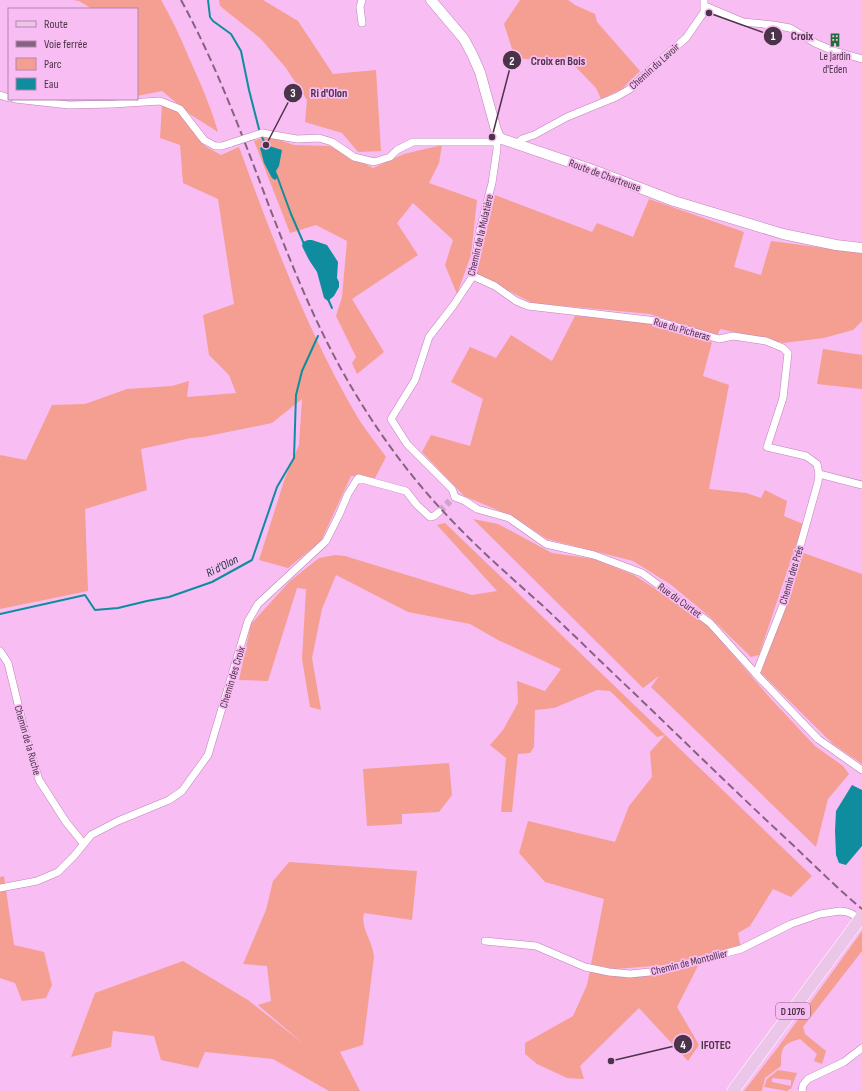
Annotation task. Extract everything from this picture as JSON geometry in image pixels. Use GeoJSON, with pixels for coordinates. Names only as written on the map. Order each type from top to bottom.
{"type":"FeatureCollection","features":[{"type":"Feature","properties":{"kind":"main road"},"geometry":{"type":"LineString","coordinates":[[431,0],[464,39],[470,49],[480,72],[498,139]]}},
{"type":"Feature","properties":{"kind":"main road","name":"Route de Chartreuse"},"geometry":{"type":"LineString","coordinates":[[498,139],[518,143],[674,201],[768,230],[829,243],[862,248]]}},
{"type":"Feature","properties":{"kind":"main road","name":"D 1076"},"geometry":{"type":"LineString","coordinates":[[734,1091],[862,916]]}},
{"type":"Feature","properties":{"kind":"street"},"geometry":{"type":"LineString","coordinates":[[362,0],[360,7],[362,23]]}},
{"type":"Feature","properties":{"kind":"street"},"geometry":{"type":"LineString","coordinates":[[704,3],[743,22],[790,28],[816,43],[834,51],[862,59]]}},
{"type":"Feature","properties":{"kind":"street","name":"Chemin du Lavoir"},"geometry":{"type":"LineString","coordinates":[[518,143],[522,139],[534,135],[567,117],[616,97],[630,89],[686,38],[704,12],[704,3]]}},
{"type":"Feature","properties":{"kind":"street"},"geometry":{"type":"LineString","coordinates":[[24,100],[69,105],[160,101],[180,109],[204,140],[215,146],[222,146],[262,132],[297,139],[319,138],[332,142],[354,157],[374,162],[390,157],[397,150],[413,142],[498,139]]}},
{"type":"Feature","properties":{"kind":"street","name":"Chemin de la Mulatière"},"geometry":{"type":"LineString","coordinates":[[452,499],[452,489],[407,444],[391,419],[415,380],[429,337],[453,306],[473,276],[480,230],[492,183],[498,139]]}},
{"type":"Feature","properties":{"kind":"street","name":"Rue du Picheras"},"geometry":{"type":"LineString","coordinates":[[473,276],[495,286],[528,306],[657,321],[719,339],[733,336],[766,341],[783,348],[788,352],[783,398],[767,447],[806,456],[817,464],[819,474]]}},
{"type":"Feature","properties":{"kind":"street"},"geometry":{"type":"LineString","coordinates":[[819,474],[862,485]]}},
{"type":"Feature","properties":{"kind":"street","name":"Chemin des Prés"},"geometry":{"type":"LineString","coordinates":[[756,674],[792,575],[819,474]]}},
{"type":"Feature","properties":{"kind":"street","name":"Chemin des Croix"},"geometry":{"type":"LineString","coordinates":[[0,888],[37,881],[58,872],[74,856],[91,835],[118,821],[170,800],[182,791],[208,755],[248,621],[258,604],[326,541],[348,494],[358,478],[406,491],[417,505],[430,517],[439,512]]}},
{"type":"Feature","properties":{"kind":"street","name":"Rue du Curtet"},"geometry":{"type":"LineString","coordinates":[[452,499],[465,501],[477,509],[509,518],[546,544],[594,555],[642,572],[710,622],[756,674],[818,738],[862,770]]}},
{"type":"Feature","properties":{"kind":"street","name":"Chemin de la Ruche"},"geometry":{"type":"LineString","coordinates":[[0,651],[8,663],[26,737],[39,780],[66,822],[83,843]]}},
{"type":"Feature","properties":{"kind":"street","name":"Chemin de Montollier"},"geometry":{"type":"LineString","coordinates":[[485,941],[536,946],[585,967],[609,972],[630,974],[660,971],[741,949],[791,924],[820,914],[840,911],[847,912],[862,922]]}},
{"type":"Feature","properties":{"kind":"street"},"geometry":{"type":"LineString","coordinates":[[802,1091],[803,1085],[808,1079],[844,1062],[862,1048]]}},
{"type":"Feature","properties":{"kind":"green space"},"geometry":{"type":"Polygon","coordinates":[[[73,0],[161,0],[169,14],[201,85],[218,132],[191,115],[162,91],[138,96],[138,8],[90,8],[79,1],[73,0]]]}},
{"type":"Feature","properties":{"kind":"green space"},"geometry":{"type":"Polygon","coordinates":[[[219,0],[263,0],[298,21],[333,74],[376,70],[381,151],[358,152],[342,133],[305,122],[307,100],[286,68],[260,38],[220,6],[219,0]]]}},
{"type":"Feature","properties":{"kind":"green space"},"geometry":{"type":"Polygon","coordinates":[[[520,0],[568,0],[575,5],[595,14],[597,22],[640,71],[622,89],[601,99],[596,88],[572,63],[515,58],[504,24],[520,0]]]}},
{"type":"Feature","properties":{"kind":"green space"},"geometry":{"type":"Polygon","coordinates":[[[162,104],[178,112],[205,146],[221,155],[239,147],[292,286],[323,353],[364,428],[386,457],[375,478],[351,476],[321,541],[288,568],[259,560],[285,478],[299,445],[302,399],[272,423],[141,449],[147,490],[85,509],[88,591],[0,609],[0,455],[26,460],[52,405],[85,404],[127,389],[172,386],[189,381],[187,397],[236,393],[229,375],[209,355],[203,315],[234,304],[218,199],[183,183],[180,145],[160,138],[162,104]]]}},
{"type":"Feature","properties":{"kind":"green space"},"geometry":{"type":"Polygon","coordinates":[[[267,136],[294,145],[330,146],[373,168],[404,154],[442,145],[439,163],[429,183],[477,200],[471,255],[457,294],[445,265],[453,240],[413,203],[397,223],[418,255],[352,299],[384,352],[357,374],[352,363],[356,357],[336,316],[342,297],[347,241],[316,225],[290,233],[254,141],[267,136]]]}},
{"type":"Feature","properties":{"kind":"green space"},"geometry":{"type":"Polygon","coordinates":[[[495,195],[592,232],[597,223],[633,237],[649,199],[744,232],[734,267],[761,275],[771,241],[862,253],[862,321],[853,330],[824,338],[783,343],[720,329],[717,336],[650,314],[532,303],[475,273],[495,195]]]}},
{"type":"Feature","properties":{"kind":"green space"},"geometry":{"type":"Polygon","coordinates":[[[575,316],[642,319],[712,342],[703,376],[729,385],[709,489],[746,493],[761,498],[765,490],[787,501],[784,516],[803,524],[759,655],[751,657],[710,617],[670,584],[633,561],[547,539],[514,517],[464,496],[422,452],[431,435],[470,446],[483,399],[451,382],[470,347],[496,358],[511,335],[552,361],[575,316]]]}},
{"type":"Feature","properties":{"kind":"green space"},"geometry":{"type":"Polygon","coordinates":[[[823,349],[862,355],[862,389],[817,384],[823,349]]]}},
{"type":"Feature","properties":{"kind":"green space"},"geometry":{"type":"Polygon","coordinates":[[[473,519],[498,524],[552,553],[594,559],[634,575],[703,620],[771,699],[815,746],[843,766],[849,774],[828,799],[816,847],[651,687],[659,676],[643,688],[473,519]]]}},
{"type":"Feature","properties":{"kind":"green space"},"geometry":{"type":"Polygon","coordinates":[[[445,523],[812,876],[791,897],[773,889],[750,926],[738,933],[741,949],[701,960],[677,1007],[699,1045],[688,1061],[639,1008],[580,1066],[584,1079],[567,1078],[537,1064],[525,1054],[525,1043],[573,1016],[587,985],[590,971],[636,975],[691,959],[666,965],[615,969],[591,964],[604,899],[545,882],[519,853],[528,821],[615,842],[629,806],[652,777],[650,752],[665,735],[657,737],[610,691],[597,690],[554,708],[535,710],[534,747],[530,753],[518,754],[512,812],[501,812],[506,758],[490,745],[503,730],[518,703],[517,681],[545,691],[561,669],[498,640],[470,624],[408,612],[336,575],[322,609],[312,658],[321,710],[310,707],[302,659],[306,589],[297,588],[268,681],[239,680],[251,624],[290,581],[319,558],[335,555],[345,556],[472,595],[497,591],[437,525],[445,523]]]}},
{"type":"Feature","properties":{"kind":"green space"},"geometry":{"type":"Polygon","coordinates":[[[801,552],[862,574],[862,764],[833,744],[761,673],[801,552]]]}},
{"type":"Feature","properties":{"kind":"green space"},"geometry":{"type":"Polygon","coordinates":[[[449,763],[452,795],[439,812],[402,814],[402,824],[367,826],[363,769],[449,763]]]}},
{"type":"Feature","properties":{"kind":"green space"},"geometry":{"type":"Polygon","coordinates":[[[289,862],[417,871],[412,920],[364,913],[363,919],[365,929],[374,957],[363,1045],[340,1052],[360,1091],[329,1091],[273,1059],[205,1052],[198,1068],[161,1060],[154,1036],[113,1031],[111,1047],[71,1057],[95,993],[183,961],[248,1000],[305,1045],[258,1005],[271,1001],[267,966],[243,964],[266,910],[273,881],[289,862]]]}},
{"type":"Feature","properties":{"kind":"green space"},"geometry":{"type":"Polygon","coordinates":[[[4,876],[14,945],[44,952],[52,985],[46,998],[22,1001],[15,983],[0,978],[0,877],[4,876]]]}},
{"type":"Feature","properties":{"kind":"green space"},"geometry":{"type":"Polygon","coordinates":[[[862,931],[862,951],[803,1027],[805,1034],[826,1051],[822,1064],[814,1061],[817,1054],[800,1039],[794,1041],[786,1045],[782,1051],[781,1066],[765,1078],[762,1091],[744,1091],[779,1046],[862,931]]]}},
{"type":"Feature","properties":{"kind":"green space"},"geometry":{"type":"Polygon","coordinates":[[[778,1070],[797,1073],[791,1089],[788,1091],[764,1087],[767,1079],[778,1070]],[[772,1078],[772,1082],[791,1086],[791,1080],[772,1078]]]}},
{"type":"Feature","properties":{"kind":"water"},"geometry":{"type":"Polygon","coordinates":[[[266,145],[282,150],[279,166],[276,171],[278,177],[275,180],[272,178],[264,163],[260,148],[266,145]]]}},
{"type":"Feature","properties":{"kind":"water"},"geometry":{"type":"Polygon","coordinates":[[[308,240],[327,245],[338,262],[337,278],[339,287],[334,296],[328,301],[324,298],[317,272],[302,246],[303,242],[308,240]]]}},
{"type":"Feature","properties":{"kind":"water"},"geometry":{"type":"Polygon","coordinates":[[[852,785],[862,790],[862,846],[846,865],[839,863],[836,855],[836,811],[852,785]]]}},
{"type":"Feature","properties":{"kind":"waterway","name":"Ri d'Olon"},"geometry":{"type":"LineString","coordinates":[[208,0],[210,17],[213,21],[231,34],[241,51],[260,133],[267,147]]}},
{"type":"Feature","properties":{"kind":"waterway","name":"Ri d'Olon"},"geometry":{"type":"LineString","coordinates":[[277,176],[304,244]]}},
{"type":"Feature","properties":{"kind":"waterway","name":"Ri d'Olon"},"geometry":{"type":"LineString","coordinates":[[328,299],[332,308]]}},
{"type":"Feature","properties":{"kind":"waterway","name":"Ri d'Olon"},"geometry":{"type":"LineString","coordinates":[[0,614],[85,595],[95,610],[118,608],[169,597],[212,582],[252,560],[277,487],[294,458],[296,395],[302,371],[318,336]]}},
{"type":"Feature","properties":{"kind":"tunnel"},"geometry":{"type":"LineString","coordinates":[[439,512],[450,501]]}},
{"type":"Feature","properties":{"kind":"railway"},"geometry":{"type":"LineString","coordinates":[[181,0],[204,45],[224,90],[278,230],[317,322],[340,367],[362,405],[399,459],[441,509],[477,546],[554,616],[754,808],[862,909]]}},
{"type":"Feature","properties":{"kind":"place","name":"Croix"},"geometry":{"type":"Point","coordinates":[709,13]}},
{"type":"Feature","properties":{"kind":"place","name":"Le Jardin d'Eden"},"geometry":{"type":"Point","coordinates":[835,40]}},
{"type":"Feature","properties":{"kind":"place","name":"Croix en Bois"},"geometry":{"type":"Point","coordinates":[492,137]}},
{"type":"Feature","properties":{"kind":"place","name":"Ri d'Olon"},"geometry":{"type":"Point","coordinates":[266,145]}},
{"type":"Feature","properties":{"kind":"place","name":"IFOTEC"},"geometry":{"type":"Point","coordinates":[611,1061]}}]}
